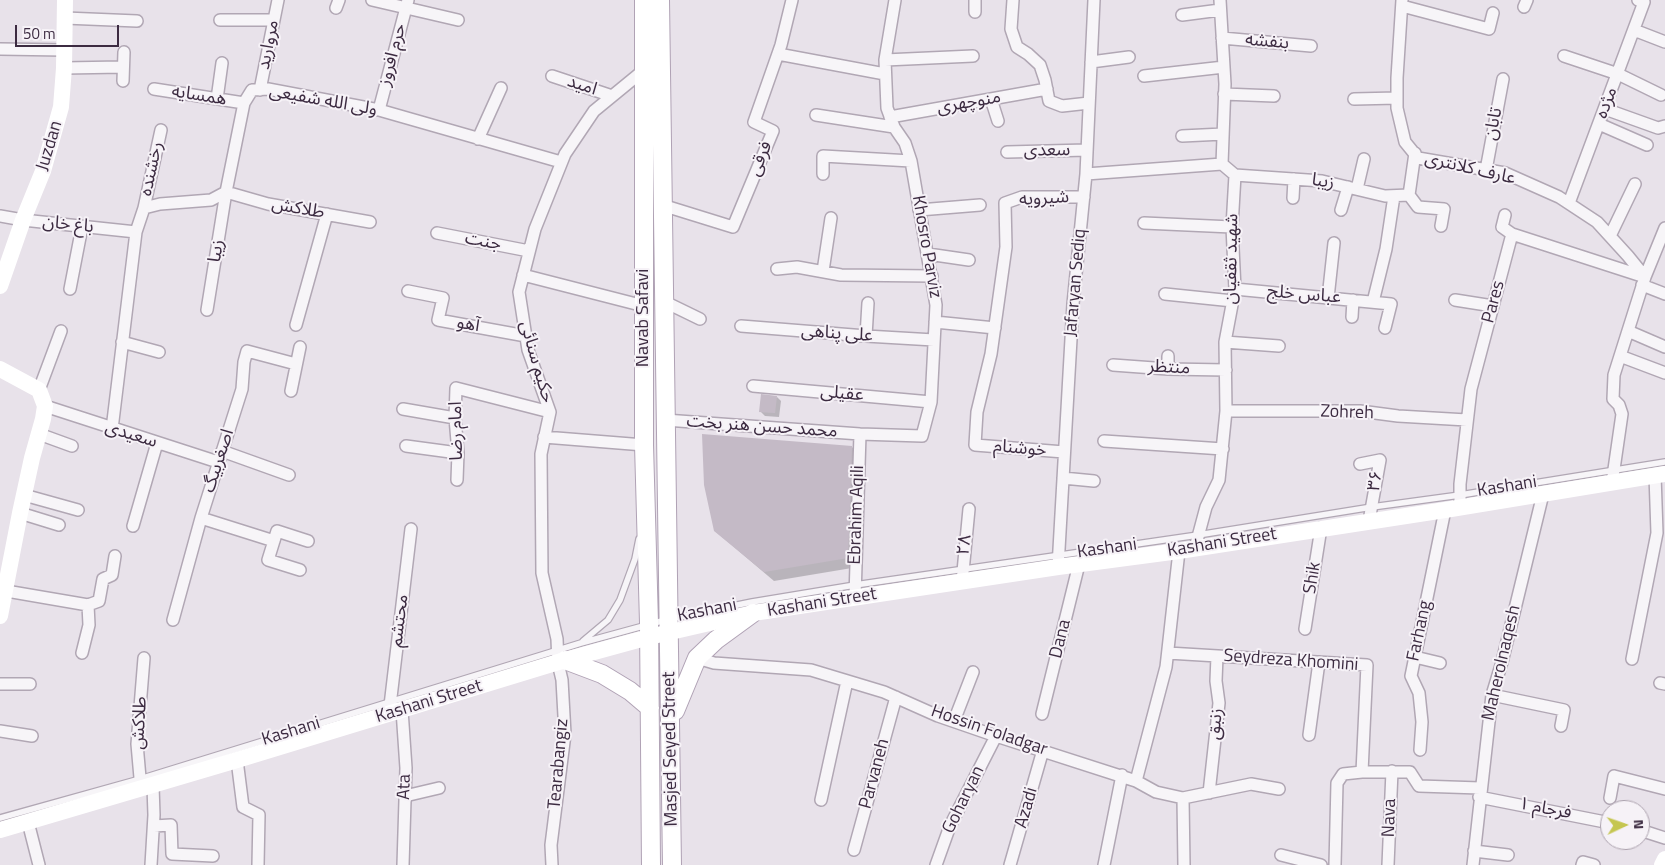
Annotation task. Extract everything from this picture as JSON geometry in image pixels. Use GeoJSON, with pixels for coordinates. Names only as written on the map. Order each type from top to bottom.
{"type":"FeatureCollection","features":[{"type":"Feature","properties":{"kind":"main road","name":"Juzdan"},"geometry":{"type":"LineString","coordinates":[[0,286],[23,220],[43,171],[61,107],[64,68],[65,0]]}},
{"type":"Feature","properties":{"kind":"main road","name":"Navab Safavi"},"geometry":{"type":"LineString","coordinates":[[644,0],[644,445],[649,630]]}},
{"type":"Feature","properties":{"kind":"main road","name":"Navab Safavi"},"geometry":{"type":"LineString","coordinates":[[660,0],[663,301],[670,626]]}},
{"type":"Feature","properties":{"kind":"main road"},"geometry":{"type":"LineString","coordinates":[[0,369],[39,390],[45,406],[2,591],[0,616]]}},
{"type":"Feature","properties":{"kind":"main road","name":"Kashani Street"},"geometry":{"type":"LineString","coordinates":[[0,830],[144,784],[237,760],[394,708],[649,630],[753,613],[855,591],[1058,561],[1079,564],[1191,545],[1320,528],[1371,514],[1543,494],[1613,476],[1660,474]]}},
{"type":"Feature","properties":{"kind":"main road"},"geometry":{"type":"LineString","coordinates":[[670,723],[684,684],[697,658],[716,640],[753,613]]}},
{"type":"Feature","properties":{"kind":"main road","name":"Masjed Seyed Street"},"geometry":{"type":"LineString","coordinates":[[670,626],[672,865]]}},
{"type":"Feature","properties":{"kind":"main road","name":"Masjed Seyed Street"},"geometry":{"type":"LineString","coordinates":[[649,630],[651,865]]}},
{"type":"Feature","properties":{"kind":"main road"},"geometry":{"type":"LineString","coordinates":[[560,658],[602,674],[630,691],[650,708]]}},
{"type":"Feature","properties":{"kind":"main road"},"geometry":{"type":"LineString","coordinates":[[1662,865],[1665,859]]}},
{"type":"Feature","properties":{"kind":"street","name":"مروارید"},"geometry":{"type":"LineString","coordinates":[[260,90],[278,0]]}},
{"type":"Feature","properties":{"kind":"street"},"geometry":{"type":"LineString","coordinates":[[372,0],[407,4],[458,20]]}},
{"type":"Feature","properties":{"kind":"street","name":"فرقی"},"geometry":{"type":"LineString","coordinates":[[662,205],[733,227],[773,131],[754,122],[778,54],[792,0]]}},
{"type":"Feature","properties":{"kind":"street","name":"Khosro Parviz"},"geometry":{"type":"LineString","coordinates":[[860,434],[922,436],[931,402],[936,305],[932,276],[911,161],[904,143],[892,122],[888,108],[884,60],[895,0]]}},
{"type":"Feature","properties":{"kind":"street"},"geometry":{"type":"LineString","coordinates":[[975,0],[975,12]]}},
{"type":"Feature","properties":{"kind":"street"},"geometry":{"type":"LineString","coordinates":[[1013,0],[1011,29],[1017,47],[1040,65],[1049,101],[1062,106],[1089,103]]}},
{"type":"Feature","properties":{"kind":"street","name":"Jafaryan Sediq"},"geometry":{"type":"LineString","coordinates":[[1058,561],[1073,304],[1086,174],[1094,0]]}},
{"type":"Feature","properties":{"kind":"street","name":"مژده"},"geometry":{"type":"LineString","coordinates":[[1569,203],[1634,30],[1641,1]]}},
{"type":"Feature","properties":{"kind":"street"},"geometry":{"type":"LineString","coordinates":[[1402,3],[1489,29],[1493,12]]}},
{"type":"Feature","properties":{"kind":"street","name":"عارف کلانتری"},"geometry":{"type":"LineString","coordinates":[[1402,3],[1397,108],[1405,142],[1418,158],[1505,174],[1559,196],[1597,222],[1644,281]]}},
{"type":"Feature","properties":{"kind":"street","name":"حرم افروز"},"geometry":{"type":"LineString","coordinates":[[379,110],[407,4]]}},
{"type":"Feature","properties":{"kind":"street"},"geometry":{"type":"LineString","coordinates":[[1182,15],[1220,5],[1224,67],[1222,164]]}},
{"type":"Feature","properties":{"kind":"street"},"geometry":{"type":"LineString","coordinates":[[65,18],[137,21]]}},
{"type":"Feature","properties":{"kind":"street"},"geometry":{"type":"LineString","coordinates":[[220,20],[274,20]]}},
{"type":"Feature","properties":{"kind":"street"},"geometry":{"type":"LineString","coordinates":[[1634,30],[1665,42]]}},
{"type":"Feature","properties":{"kind":"street","name":"بنفشه"},"geometry":{"type":"LineString","coordinates":[[1222,38],[1311,46]]}},
{"type":"Feature","properties":{"kind":"street"},"geometry":{"type":"LineString","coordinates":[[0,49],[64,50]]}},
{"type":"Feature","properties":{"kind":"street"},"geometry":{"type":"LineString","coordinates":[[123,81],[124,52]]}},
{"type":"Feature","properties":{"kind":"street"},"geometry":{"type":"LineString","coordinates":[[778,54],[885,74]]}},
{"type":"Feature","properties":{"kind":"street"},"geometry":{"type":"LineString","coordinates":[[884,60],[973,56]]}},
{"type":"Feature","properties":{"kind":"street"},"geometry":{"type":"LineString","coordinates":[[1564,56],[1618,74],[1662,95]]}},
{"type":"Feature","properties":{"kind":"street"},"geometry":{"type":"LineString","coordinates":[[1091,62],[1128,57]]}},
{"type":"Feature","properties":{"kind":"street"},"geometry":{"type":"LineString","coordinates":[[216,99],[222,63]]}},
{"type":"Feature","properties":{"kind":"street"},"geometry":{"type":"LineString","coordinates":[[64,68],[122,67]]}},
{"type":"Feature","properties":{"kind":"street"},"geometry":{"type":"LineString","coordinates":[[1144,76],[1224,67]]}},
{"type":"Feature","properties":{"kind":"street","name":"حکیم سنائی"},"geometry":{"type":"LineString","coordinates":[[560,658],[542,573],[541,454],[550,412],[528,350],[519,292],[535,229],[565,154],[594,111],[644,70]]}},
{"type":"Feature","properties":{"kind":"street","name":"امید"},"geometry":{"type":"LineString","coordinates":[[552,76],[612,96]]}},
{"type":"Feature","properties":{"kind":"street","name":"تابان"},"geometry":{"type":"LineString","coordinates":[[1486,170],[1503,79]]}},
{"type":"Feature","properties":{"kind":"street"},"geometry":{"type":"LineString","coordinates":[[478,139],[501,88]]}},
{"type":"Feature","properties":{"kind":"street","name":"همسایه"},"geometry":{"type":"LineString","coordinates":[[154,89],[244,103]]}},
{"type":"Feature","properties":{"kind":"street","name":"ولی الله شفیعی"},"geometry":{"type":"LineString","coordinates":[[226,192],[244,103],[252,90],[268,89],[379,110],[561,162]]}},
{"type":"Feature","properties":{"kind":"street","name":"منوچهری"},"geometry":{"type":"LineString","coordinates":[[816,115],[892,122],[991,99],[1047,89]]}},
{"type":"Feature","properties":{"kind":"street"},"geometry":{"type":"LineString","coordinates":[[1224,94],[1274,96]]}},
{"type":"Feature","properties":{"kind":"street"},"geometry":{"type":"LineString","coordinates":[[1354,99],[1397,98]]}},
{"type":"Feature","properties":{"kind":"street"},"geometry":{"type":"LineString","coordinates":[[991,99],[998,121]]}},
{"type":"Feature","properties":{"kind":"street"},"geometry":{"type":"LineString","coordinates":[[1605,109],[1658,128],[1665,126]]}},
{"type":"Feature","properties":{"kind":"street"},"geometry":{"type":"LineString","coordinates":[[1600,124],[1647,145]]}},
{"type":"Feature","properties":{"kind":"street","name":"رخشنده"},"geometry":{"type":"LineString","coordinates":[[144,208],[161,130]]}},
{"type":"Feature","properties":{"kind":"street"},"geometry":{"type":"LineString","coordinates":[[1182,136],[1222,134]]}},
{"type":"Feature","properties":{"kind":"street","name":"سعدی"},"geometry":{"type":"LineString","coordinates":[[1007,152],[1087,150]]}},
{"type":"Feature","properties":{"kind":"street"},"geometry":{"type":"LineString","coordinates":[[1415,153],[1409,195],[1418,207],[1444,209],[1441,226]]}},
{"type":"Feature","properties":{"kind":"street"},"geometry":{"type":"LineString","coordinates":[[823,174],[822,156],[911,161]]}},
{"type":"Feature","properties":{"kind":"street"},"geometry":{"type":"LineString","coordinates":[[1341,210],[1353,188],[1364,159]]}},
{"type":"Feature","properties":{"kind":"street"},"geometry":{"type":"LineString","coordinates":[[1086,174],[1222,164],[1235,175]]}},
{"type":"Feature","properties":{"kind":"street","name":"زیبا"},"geometry":{"type":"LineString","coordinates":[[1235,175],[1322,180],[1385,196],[1409,195]]}},
{"type":"Feature","properties":{"kind":"street","name":"شهید ثقفیان"},"geometry":{"type":"LineString","coordinates":[[1136,780],[1166,667],[1191,545],[1219,480],[1226,411],[1225,342],[1234,295],[1232,227],[1235,175]]}},
{"type":"Feature","properties":{"kind":"street"},"geometry":{"type":"LineString","coordinates":[[1293,198],[1294,179]]}},
{"type":"Feature","properties":{"kind":"street"},"geometry":{"type":"LineString","coordinates":[[1610,236],[1635,184]]}},
{"type":"Feature","properties":{"kind":"street"},"geometry":{"type":"LineString","coordinates":[[112,429],[136,232],[144,208],[160,204],[211,200],[226,192]]}},
{"type":"Feature","properties":{"kind":"street","name":"طلاکش"},"geometry":{"type":"LineString","coordinates":[[226,192],[268,204],[370,222]]}},
{"type":"Feature","properties":{"kind":"street","name":"زیبا"},"geometry":{"type":"LineString","coordinates":[[207,310],[226,192]]}},
{"type":"Feature","properties":{"kind":"street"},"geometry":{"type":"LineString","coordinates":[[1373,302],[1386,249],[1394,196]]}},
{"type":"Feature","properties":{"kind":"street","name":"شیرویه"},"geometry":{"type":"LineString","coordinates":[[995,328],[1006,246],[1004,203],[1022,197],[1084,198]]}},
{"type":"Feature","properties":{"kind":"street"},"geometry":{"type":"LineString","coordinates":[[919,210],[980,205]]}},
{"type":"Feature","properties":{"kind":"street"},"geometry":{"type":"LineString","coordinates":[[296,325],[327,214]]}},
{"type":"Feature","properties":{"kind":"street"},"geometry":{"type":"LineString","coordinates":[[1505,215],[1502,227],[1512,234],[1644,281],[1665,294]]}},
{"type":"Feature","properties":{"kind":"street","name":"باغ خان"},"geometry":{"type":"LineString","coordinates":[[0,216],[136,232]]}},
{"type":"Feature","properties":{"kind":"street"},"geometry":{"type":"LineString","coordinates":[[823,271],[831,218]]}},
{"type":"Feature","properties":{"kind":"street"},"geometry":{"type":"LineString","coordinates":[[1144,223],[1232,227]]}},
{"type":"Feature","properties":{"kind":"street"},"geometry":{"type":"LineString","coordinates":[[70,289],[82,227]]}},
{"type":"Feature","properties":{"kind":"street"},"geometry":{"type":"LineString","coordinates":[[1613,476],[1622,414],[1619,405],[1613,398],[1614,375],[1644,281],[1665,228]]}},
{"type":"Feature","properties":{"kind":"street","name":"جنت"},"geometry":{"type":"LineString","coordinates":[[437,232],[530,251]]}},
{"type":"Feature","properties":{"kind":"street","name":"Pares"},"geometry":{"type":"LineString","coordinates":[[1455,504],[1471,389],[1512,234]]}},
{"type":"Feature","properties":{"kind":"street"},"geometry":{"type":"LineString","coordinates":[[1328,298],[1334,243]]}},
{"type":"Feature","properties":{"kind":"street"},"geometry":{"type":"LineString","coordinates":[[928,254],[969,260]]}},
{"type":"Feature","properties":{"kind":"street"},"geometry":{"type":"LineString","coordinates":[[777,269],[797,267],[841,275],[932,276]]}},
{"type":"Feature","properties":{"kind":"street"},"geometry":{"type":"LineString","coordinates":[[523,275],[644,306]]}},
{"type":"Feature","properties":{"kind":"street","name":"آهو"},"geometry":{"type":"LineString","coordinates":[[408,291],[443,298],[438,320],[526,336]]}},
{"type":"Feature","properties":{"kind":"street","name":"عباس خلج"},"geometry":{"type":"LineString","coordinates":[[1165,294],[1328,298],[1391,304],[1385,328]]}},
{"type":"Feature","properties":{"kind":"street"},"geometry":{"type":"LineString","coordinates":[[1352,317],[1354,300]]}},
{"type":"Feature","properties":{"kind":"street"},"geometry":{"type":"LineString","coordinates":[[1456,300],[1493,306]]}},
{"type":"Feature","properties":{"kind":"street"},"geometry":{"type":"LineString","coordinates":[[663,301],[700,319]]}},
{"type":"Feature","properties":{"kind":"street"},"geometry":{"type":"LineString","coordinates":[[866,336],[868,303]]}},
{"type":"Feature","properties":{"kind":"street"},"geometry":{"type":"LineString","coordinates":[[935,322],[995,328]]}},
{"type":"Feature","properties":{"kind":"street","name":"علی پناهی"},"geometry":{"type":"LineString","coordinates":[[741,326],[934,340]]}},
{"type":"Feature","properties":{"kind":"street","name":"خوشنام"},"geometry":{"type":"LineString","coordinates":[[995,328],[991,354],[977,412],[975,445],[1064,452]]}},
{"type":"Feature","properties":{"kind":"street"},"geometry":{"type":"LineString","coordinates":[[1628,330],[1665,347]]}},
{"type":"Feature","properties":{"kind":"street"},"geometry":{"type":"LineString","coordinates":[[39,390],[61,331]]}},
{"type":"Feature","properties":{"kind":"street"},"geometry":{"type":"LineString","coordinates":[[122,342],[159,352]]}},
{"type":"Feature","properties":{"kind":"street"},"geometry":{"type":"LineString","coordinates":[[1225,342],[1279,346]]}},
{"type":"Feature","properties":{"kind":"street"},"geometry":{"type":"LineString","coordinates":[[290,391],[300,347]]}},
{"type":"Feature","properties":{"kind":"street","name":"اصغربیگ"},"geometry":{"type":"LineString","coordinates":[[173,620],[201,518],[242,389],[244,362],[248,351],[296,364]]}},
{"type":"Feature","properties":{"kind":"street"},"geometry":{"type":"LineString","coordinates":[[1168,356],[1168,369]]}},
{"type":"Feature","properties":{"kind":"street"},"geometry":{"type":"LineString","coordinates":[[1620,356],[1665,373]]}},
{"type":"Feature","properties":{"kind":"street","name":"منتظر"},"geometry":{"type":"LineString","coordinates":[[1113,365],[1168,369],[1226,370]]}},
{"type":"Feature","properties":{"kind":"street","name":"عقیلی"},"geometry":{"type":"LineString","coordinates":[[753,386],[931,402]]}},
{"type":"Feature","properties":{"kind":"street","name":"امام رضا"},"geometry":{"type":"LineString","coordinates":[[458,480],[455,418],[456,388],[550,412]]}},
{"type":"Feature","properties":{"kind":"street","name":"سعیدی"},"geometry":{"type":"LineString","coordinates":[[45,406],[158,443],[289,474]]}},
{"type":"Feature","properties":{"kind":"street"},"geometry":{"type":"LineString","coordinates":[[403,409],[455,418]]}},
{"type":"Feature","properties":{"kind":"street","name":"Zohreh"},"geometry":{"type":"LineString","coordinates":[[1226,411],[1360,411],[1398,416],[1467,420]]}},
{"type":"Feature","properties":{"kind":"street","name":"محمد حسن هنر بخت"},"geometry":{"type":"LineString","coordinates":[[665,420],[860,434]]}},
{"type":"Feature","properties":{"kind":"street"},"geometry":{"type":"LineString","coordinates":[[39,434],[72,446]]}},
{"type":"Feature","properties":{"kind":"street","name":"Ebrahim Aqili"},"geometry":{"type":"LineString","coordinates":[[855,591],[860,434]]}},
{"type":"Feature","properties":{"kind":"street"},"geometry":{"type":"LineString","coordinates":[[544,437],[644,445]]}},
{"type":"Feature","properties":{"kind":"street"},"geometry":{"type":"LineString","coordinates":[[1104,440],[1223,449]]}},
{"type":"Feature","properties":{"kind":"street"},"geometry":{"type":"LineString","coordinates":[[134,526],[158,443]]}},
{"type":"Feature","properties":{"kind":"street"},"geometry":{"type":"LineString","coordinates":[[406,446],[458,453]]}},
{"type":"Feature","properties":{"kind":"street","name":"۳۶"},"geometry":{"type":"LineString","coordinates":[[1360,464],[1380,460],[1371,514]]}},
{"type":"Feature","properties":{"kind":"street"},"geometry":{"type":"LineString","coordinates":[[1632,659],[1657,534],[1661,525],[1660,474]]}},
{"type":"Feature","properties":{"kind":"street"},"geometry":{"type":"LineString","coordinates":[[1063,478],[1094,481]]}},
{"type":"Feature","properties":{"kind":"street","name":"Maherolnaqesh"},"geometry":{"type":"LineString","coordinates":[[1472,865],[1492,695],[1502,662],[1543,494]]}},
{"type":"Feature","properties":{"kind":"street"},"geometry":{"type":"LineString","coordinates":[[24,495],[78,510]]}},
{"type":"Feature","properties":{"kind":"street","name":"Farhang"},"geometry":{"type":"LineString","coordinates":[[1420,750],[1422,722],[1419,693],[1411,676],[1455,504]]}},
{"type":"Feature","properties":{"kind":"street","name":"۲۸"},"geometry":{"type":"LineString","coordinates":[[962,576],[968,509]]}},
{"type":"Feature","properties":{"kind":"street"},"geometry":{"type":"LineString","coordinates":[[20,513],[59,525]]}},
{"type":"Feature","properties":{"kind":"street"},"geometry":{"type":"LineString","coordinates":[[201,518],[274,541]]}},
{"type":"Feature","properties":{"kind":"street","name":"Shik"},"geometry":{"type":"LineString","coordinates":[[1305,629],[1320,528]]}},
{"type":"Feature","properties":{"kind":"street","name":"محتشم"},"geometry":{"type":"LineString","coordinates":[[394,708],[411,529]]}},
{"type":"Feature","properties":{"kind":"street"},"geometry":{"type":"LineString","coordinates":[[300,570],[268,560],[277,531],[308,541]]}},
{"type":"Feature","properties":{"kind":"street"},"geometry":{"type":"LineString","coordinates":[[2,591],[88,605],[99,601],[103,579],[112,575],[115,556]]}},
{"type":"Feature","properties":{"kind":"street","name":"Dana"},"geometry":{"type":"LineString","coordinates":[[1042,714],[1079,564]]}},
{"type":"Feature","properties":{"kind":"street"},"geometry":{"type":"LineString","coordinates":[[82,653],[89,625],[88,605]]}},
{"type":"Feature","properties":{"kind":"street","name":"Seydreza Khomini"},"geometry":{"type":"LineString","coordinates":[[1168,652],[1367,666],[1362,772]]}},
{"type":"Feature","properties":{"kind":"street","name":"زنبق"},"geometry":{"type":"LineString","coordinates":[[1208,793],[1219,703],[1216,681],[1217,656]]}},
{"type":"Feature","properties":{"kind":"street"},"geometry":{"type":"LineString","coordinates":[[1415,657],[1440,663]]}},
{"type":"Feature","properties":{"kind":"street","name":"طلاکش"},"geometry":{"type":"LineString","coordinates":[[144,658],[137,744],[154,826],[151,865]]}},
{"type":"Feature","properties":{"kind":"street","name":"Tearabangiz"},"geometry":{"type":"LineString","coordinates":[[552,865],[551,845],[565,734],[560,658]]}},
{"type":"Feature","properties":{"kind":"street","name":"Hossin Foladgar"},"geometry":{"type":"LineString","coordinates":[[697,658],[714,663],[811,670],[896,697],[996,736],[1136,780],[1156,792],[1183,798],[1251,784],[1280,789]]}},
{"type":"Feature","properties":{"kind":"street"},"geometry":{"type":"LineString","coordinates":[[1309,734],[1320,662]]}},
{"type":"Feature","properties":{"kind":"street"},"geometry":{"type":"LineString","coordinates":[[954,721],[972,672]]}},
{"type":"Feature","properties":{"kind":"street"},"geometry":{"type":"LineString","coordinates":[[821,800],[847,681]]}},
{"type":"Feature","properties":{"kind":"street"},"geometry":{"type":"LineString","coordinates":[[0,684],[30,684]]}},
{"type":"Feature","properties":{"kind":"street"},"geometry":{"type":"LineString","coordinates":[[1492,695],[1564,710],[1561,726]]}},
{"type":"Feature","properties":{"kind":"street","name":"Parvaneh"},"geometry":{"type":"LineString","coordinates":[[854,850],[896,697]]}},
{"type":"Feature","properties":{"kind":"street","name":"Ata"},"geometry":{"type":"LineString","coordinates":[[394,708],[406,768],[403,865]]}},
{"type":"Feature","properties":{"kind":"street"},"geometry":{"type":"LineString","coordinates":[[0,731],[32,736]]}},
{"type":"Feature","properties":{"kind":"street","name":"Goharyan"},"geometry":{"type":"LineString","coordinates":[[936,865],[950,826],[996,736]]}},
{"type":"Feature","properties":{"kind":"street","name":"Azadi"},"geometry":{"type":"LineString","coordinates":[[1010,865],[1043,750]]}},
{"type":"Feature","properties":{"kind":"street"},"geometry":{"type":"LineString","coordinates":[[237,760],[243,807],[259,815],[258,865]]}},
{"type":"Feature","properties":{"kind":"street"},"geometry":{"type":"LineString","coordinates":[[1334,865],[1337,783],[1343,774],[1392,771]]}},
{"type":"Feature","properties":{"kind":"street","name":"فرجام ۱"},"geometry":{"type":"LineString","coordinates":[[1392,771],[1410,772],[1419,786],[1480,793],[1600,821]]}},
{"type":"Feature","properties":{"kind":"street","name":"Nava"},"geometry":{"type":"LineString","coordinates":[[1388,865],[1392,771]]}},
{"type":"Feature","properties":{"kind":"street"},"geometry":{"type":"LineString","coordinates":[[1104,865],[1122,776]]}},
{"type":"Feature","properties":{"kind":"street"},"geometry":{"type":"LineString","coordinates":[[1610,798],[1614,776],[1665,789]]}},
{"type":"Feature","properties":{"kind":"street"},"geometry":{"type":"LineString","coordinates":[[405,796],[439,788]]}},
{"type":"Feature","properties":{"kind":"street"},"geometry":{"type":"LineString","coordinates":[[1183,798],[1184,865]]}},
{"type":"Feature","properties":{"kind":"street"},"geometry":{"type":"LineString","coordinates":[[28,822],[39,865]]}},
{"type":"Feature","properties":{"kind":"street"},"geometry":{"type":"LineString","coordinates":[[154,826],[171,825],[172,854],[213,856]]}},
{"type":"Feature","properties":{"kind":"street"},"geometry":{"type":"LineString","coordinates":[[1650,833],[1665,838]]}},
{"type":"Feature","properties":{"kind":"street"},"geometry":{"type":"LineString","coordinates":[[1474,851],[1508,855]]}},
{"type":"Feature","properties":{"kind":"street"},"geometry":{"type":"LineString","coordinates":[[1281,855],[1321,865]]}},
{"type":"Feature","properties":{"kind":"street"},"geometry":{"type":"LineString","coordinates":[[1582,865],[1583,862],[1594,865]]}},
{"type":"Feature","properties":{"kind":"lane","name":"Kashani"},"geometry":{"type":"LineString","coordinates":[[1455,504],[1613,476],[1665,462]]}},
{"type":"Feature","properties":{"kind":"lane"},"geometry":{"type":"LineString","coordinates":[[560,658],[608,620],[620,600],[635,559],[646,503]]}},
{"type":"Feature","properties":{"kind":"lane","name":"Kashani"},"geometry":{"type":"LineString","coordinates":[[1058,561],[1191,545],[1371,514]]}},
{"type":"Feature","properties":{"kind":"lane","name":"Kashani"},"geometry":{"type":"LineString","coordinates":[[670,626],[752,602],[855,591]]}},
{"type":"Feature","properties":{"kind":"lane"},"geometry":{"type":"LineString","coordinates":[[581,643],[649,630]]}},
{"type":"Feature","properties":{"kind":"lane","name":"Kashani"},"geometry":{"type":"LineString","coordinates":[[0,818],[144,784],[394,708]]}},
{"type":"Feature","properties":{"kind":"building"},"geometry":{"type":"Polygon","coordinates":[[[761,394],[777,396],[775,413],[759,412],[761,394]]]}},
{"type":"Feature","properties":{"kind":"building"},"geometry":{"type":"Polygon","coordinates":[[[702,434],[852,446],[848,558],[764,572],[714,531],[704,485],[702,434]]]}}]}
